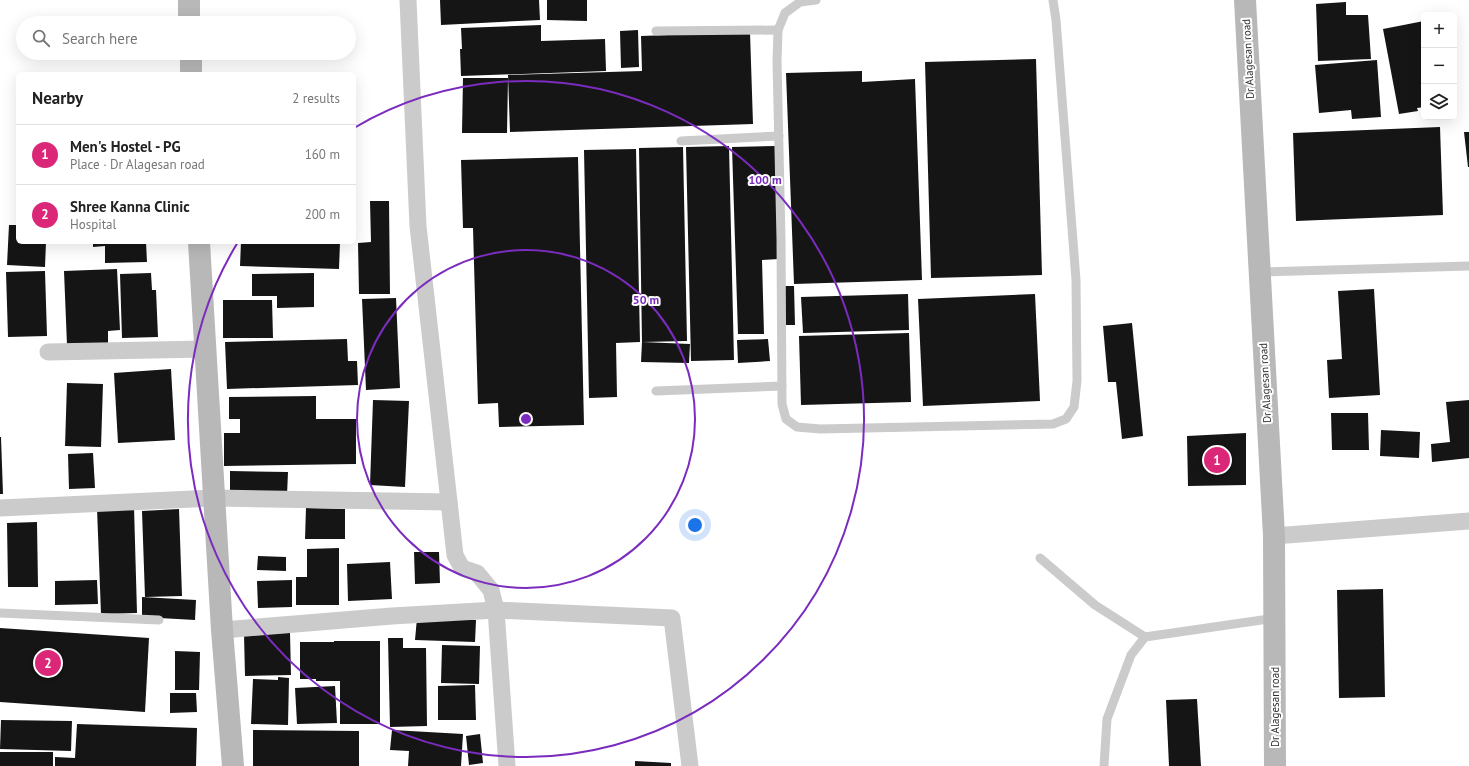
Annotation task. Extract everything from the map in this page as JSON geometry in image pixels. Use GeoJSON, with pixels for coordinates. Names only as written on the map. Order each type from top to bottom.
{"type":"FeatureCollection","features":[{"type":"Feature","properties":{"kind":"street"},"geometry":{"type":"LineString","coordinates":[[188,0],[189,16]]}},
{"type":"Feature","properties":{"kind":"street"},"geometry":{"type":"LineString","coordinates":[[408,0],[418,226],[449,502],[456,554],[462,568],[477,573],[491,590],[496,610],[507,766]]}},
{"type":"Feature","properties":{"kind":"street","name":"Dr Alagesan road"},"geometry":{"type":"LineString","coordinates":[[1244,0],[1274,536],[1275,766]]}},
{"type":"Feature","properties":{"kind":"street"},"geometry":{"type":"LineString","coordinates":[[190,60],[191,72]]}},
{"type":"Feature","properties":{"kind":"street"},"geometry":{"type":"LineString","coordinates":[[199,244],[222,630],[233,766]]}},
{"type":"Feature","properties":{"kind":"street"},"geometry":{"type":"LineString","coordinates":[[48,352],[205,349]]}},
{"type":"Feature","properties":{"kind":"street"},"geometry":{"type":"LineString","coordinates":[[0,508],[214,498],[449,502]]}},
{"type":"Feature","properties":{"kind":"street"},"geometry":{"type":"LineString","coordinates":[[1274,536],[1469,522]]}},
{"type":"Feature","properties":{"kind":"street"},"geometry":{"type":"LineString","coordinates":[[222,630],[392,616],[496,610],[672,618],[690,766]]}},
{"type":"Feature","properties":{"kind":"lane"},"geometry":{"type":"LineString","coordinates":[[816,0],[800,2],[785,13],[778,30],[777,60],[781,239],[782,404],[786,419],[797,427],[820,429],[1053,424],[1066,419],[1074,407],[1077,381],[1076,280],[1056,20],[1053,0]]}},
{"type":"Feature","properties":{"kind":"lane"},"geometry":{"type":"LineString","coordinates":[[656,31],[778,30]]}},
{"type":"Feature","properties":{"kind":"lane"},"geometry":{"type":"LineString","coordinates":[[681,141],[779,136]]}},
{"type":"Feature","properties":{"kind":"lane"},"geometry":{"type":"LineString","coordinates":[[1259,272],[1469,266]]}},
{"type":"Feature","properties":{"kind":"lane"},"geometry":{"type":"LineString","coordinates":[[656,391],[782,386]]}},
{"type":"Feature","properties":{"kind":"lane"},"geometry":{"type":"LineString","coordinates":[[1040,558],[1095,605],[1146,637],[1274,618]]}},
{"type":"Feature","properties":{"kind":"lane"},"geometry":{"type":"LineString","coordinates":[[0,613],[159,620]]}},
{"type":"Feature","properties":{"kind":"lane"},"geometry":{"type":"LineString","coordinates":[[1104,766],[1107,719],[1131,655],[1146,637]]}},
{"type":"Feature","properties":{"kind":"building"},"geometry":{"type":"Polygon","coordinates":[[[440,0],[539,0],[540,20],[441,25],[440,0]]]}},
{"type":"Feature","properties":{"kind":"building"},"geometry":{"type":"Polygon","coordinates":[[[547,0],[587,0],[587,21],[547,20],[547,0]]]}},
{"type":"Feature","properties":{"kind":"building"},"geometry":{"type":"Polygon","coordinates":[[[1346,2],[1346,15],[1368,15],[1371,59],[1318,61],[1316,4],[1346,2]]]}},
{"type":"Feature","properties":{"kind":"building"},"geometry":{"type":"Polygon","coordinates":[[[1421,22],[1421,107],[1417,108],[1418,111],[1399,114],[1383,29],[1421,22]]]}},
{"type":"Feature","properties":{"kind":"building"},"geometry":{"type":"Polygon","coordinates":[[[541,25],[541,41],[605,39],[606,71],[461,76],[461,28],[541,25]]]}},
{"type":"Feature","properties":{"kind":"building"},"geometry":{"type":"Polygon","coordinates":[[[638,30],[639,67],[621,68],[620,31],[638,30]]]}},
{"type":"Feature","properties":{"kind":"building"},"geometry":{"type":"Polygon","coordinates":[[[750,32],[753,124],[510,132],[508,75],[642,71],[641,36],[750,32]]]}},
{"type":"Feature","properties":{"kind":"building"},"geometry":{"type":"Polygon","coordinates":[[[1036,59],[1042,275],[931,278],[925,62],[1036,59]]]}},
{"type":"Feature","properties":{"kind":"building"},"geometry":{"type":"Polygon","coordinates":[[[1377,60],[1381,117],[1352,119],[1351,110],[1319,113],[1315,65],[1377,60]]]}},
{"type":"Feature","properties":{"kind":"building"},"geometry":{"type":"Polygon","coordinates":[[[862,71],[862,82],[915,79],[922,280],[794,284],[786,73],[862,71]]]}},
{"type":"Feature","properties":{"kind":"building"},"geometry":{"type":"Polygon","coordinates":[[[463,78],[508,78],[507,133],[462,133],[463,78]]]}},
{"type":"Feature","properties":{"kind":"building"},"geometry":{"type":"Polygon","coordinates":[[[1440,127],[1443,215],[1296,221],[1293,133],[1440,127]]]}},
{"type":"Feature","properties":{"kind":"building"},"geometry":{"type":"Polygon","coordinates":[[[1464,132],[1469,132],[1469,167],[1468,167],[1464,132]]]}},
{"type":"Feature","properties":{"kind":"building"},"geometry":{"type":"Polygon","coordinates":[[[729,146],[734,360],[691,361],[686,147],[729,146]]]}},
{"type":"Feature","properties":{"kind":"building"},"geometry":{"type":"Polygon","coordinates":[[[776,146],[779,259],[762,260],[764,334],[738,334],[732,147],[776,146]]]}},
{"type":"Feature","properties":{"kind":"building"},"geometry":{"type":"Polygon","coordinates":[[[683,147],[687,341],[642,342],[639,148],[683,147]]]}},
{"type":"Feature","properties":{"kind":"building"},"geometry":{"type":"Polygon","coordinates":[[[636,149],[640,342],[616,343],[617,397],[589,398],[584,150],[636,149]]]}},
{"type":"Feature","properties":{"kind":"building"},"geometry":{"type":"Polygon","coordinates":[[[578,157],[584,425],[499,427],[498,403],[478,404],[473,228],[463,228],[461,160],[578,157]]]}},
{"type":"Feature","properties":{"kind":"building"},"geometry":{"type":"Polygon","coordinates":[[[370,201],[389,201],[390,294],[359,294],[358,243],[371,242],[370,201]]]}},
{"type":"Feature","properties":{"kind":"building"},"geometry":{"type":"Polygon","coordinates":[[[9,225],[16,225],[16,244],[46,244],[45,267],[7,265],[9,225]]]}},
{"type":"Feature","properties":{"kind":"building"},"geometry":{"type":"Polygon","coordinates":[[[93,244],[146,244],[147,262],[105,263],[105,246],[93,247],[93,244]]]}},
{"type":"Feature","properties":{"kind":"building"},"geometry":{"type":"Polygon","coordinates":[[[241,244],[340,244],[339,269],[240,266],[241,244]]]}},
{"type":"Feature","properties":{"kind":"building"},"geometry":{"type":"Polygon","coordinates":[[[117,269],[120,330],[108,331],[108,344],[67,345],[64,271],[117,269]]]}},
{"type":"Feature","properties":{"kind":"building"},"geometry":{"type":"Polygon","coordinates":[[[45,271],[47,336],[8,337],[6,272],[45,271]]]}},
{"type":"Feature","properties":{"kind":"building"},"geometry":{"type":"Polygon","coordinates":[[[151,273],[152,290],[156,290],[158,337],[122,338],[120,274],[151,273]]]}},
{"type":"Feature","properties":{"kind":"building"},"geometry":{"type":"Polygon","coordinates":[[[314,273],[314,307],[277,308],[277,296],[252,296],[252,274],[314,273]]]}},
{"type":"Feature","properties":{"kind":"building"},"geometry":{"type":"Polygon","coordinates":[[[783,286],[794,286],[795,325],[785,325],[783,286]]]}},
{"type":"Feature","properties":{"kind":"building"},"geometry":{"type":"Polygon","coordinates":[[[1374,289],[1380,395],[1329,398],[1327,360],[1342,359],[1338,291],[1374,289]]]}},
{"type":"Feature","properties":{"kind":"building"},"geometry":{"type":"Polygon","coordinates":[[[908,294],[909,330],[803,333],[801,297],[908,294]]]}},
{"type":"Feature","properties":{"kind":"building"},"geometry":{"type":"Polygon","coordinates":[[[1035,294],[1040,401],[923,406],[918,299],[1035,294]]]}},
{"type":"Feature","properties":{"kind":"building"},"geometry":{"type":"Polygon","coordinates":[[[396,298],[400,388],[366,390],[362,299],[396,298]]]}},
{"type":"Feature","properties":{"kind":"building"},"geometry":{"type":"Polygon","coordinates":[[[223,300],[272,300],[273,338],[223,338],[223,300]]]}},
{"type":"Feature","properties":{"kind":"building"},"geometry":{"type":"Polygon","coordinates":[[[1132,323],[1143,436],[1122,439],[1116,382],[1108,382],[1103,326],[1132,323]]]}},
{"type":"Feature","properties":{"kind":"building"},"geometry":{"type":"Polygon","coordinates":[[[909,333],[911,402],[801,405],[799,336],[909,333]]]}},
{"type":"Feature","properties":{"kind":"building"},"geometry":{"type":"Polygon","coordinates":[[[347,339],[348,361],[357,361],[358,385],[227,389],[225,342],[347,339]]]}},
{"type":"Feature","properties":{"kind":"building"},"geometry":{"type":"Polygon","coordinates":[[[768,339],[770,361],[738,363],[737,340],[768,339]]]}},
{"type":"Feature","properties":{"kind":"building"},"geometry":{"type":"Polygon","coordinates":[[[642,342],[690,344],[689,363],[641,362],[642,342]]]}},
{"type":"Feature","properties":{"kind":"building"},"geometry":{"type":"Polygon","coordinates":[[[171,369],[175,440],[118,443],[114,373],[171,369]]]}},
{"type":"Feature","properties":{"kind":"building"},"geometry":{"type":"Polygon","coordinates":[[[67,383],[103,384],[101,447],[65,446],[67,383]]]}},
{"type":"Feature","properties":{"kind":"building"},"geometry":{"type":"Polygon","coordinates":[[[316,396],[316,419],[356,419],[356,464],[224,466],[224,433],[240,433],[240,419],[229,419],[229,397],[316,396]]]}},
{"type":"Feature","properties":{"kind":"building"},"geometry":{"type":"Polygon","coordinates":[[[373,400],[409,401],[405,487],[370,485],[373,400]]]}},
{"type":"Feature","properties":{"kind":"building"},"geometry":{"type":"Polygon","coordinates":[[[1469,400],[1469,458],[1432,462],[1431,444],[1450,442],[1446,402],[1469,400]]]}},
{"type":"Feature","properties":{"kind":"building"},"geometry":{"type":"Polygon","coordinates":[[[1331,413],[1368,413],[1369,450],[1332,450],[1331,413]]]}},
{"type":"Feature","properties":{"kind":"building"},"geometry":{"type":"Polygon","coordinates":[[[1381,430],[1420,432],[1419,458],[1380,456],[1381,430]]]}},
{"type":"Feature","properties":{"kind":"building"},"geometry":{"type":"Polygon","coordinates":[[[1246,433],[1246,485],[1188,486],[1187,436],[1246,433]]]}},
{"type":"Feature","properties":{"kind":"building"},"geometry":{"type":"Polygon","coordinates":[[[1,437],[3,494],[0,494],[1,437]]]}},
{"type":"Feature","properties":{"kind":"building"},"geometry":{"type":"Polygon","coordinates":[[[93,453],[95,488],[69,489],[68,454],[93,453]]]}},
{"type":"Feature","properties":{"kind":"building"},"geometry":{"type":"Polygon","coordinates":[[[230,471],[288,472],[287,495],[230,494],[230,471]]]}},
{"type":"Feature","properties":{"kind":"building"},"geometry":{"type":"Polygon","coordinates":[[[134,507],[137,613],[101,614],[97,508],[134,507]]]}},
{"type":"Feature","properties":{"kind":"building"},"geometry":{"type":"Polygon","coordinates":[[[306,508],[345,509],[345,539],[305,539],[306,508]]]}},
{"type":"Feature","properties":{"kind":"building"},"geometry":{"type":"Polygon","coordinates":[[[179,509],[182,596],[145,597],[142,511],[179,509]]]}},
{"type":"Feature","properties":{"kind":"building"},"geometry":{"type":"Polygon","coordinates":[[[37,522],[38,587],[8,587],[7,523],[37,522]]]}},
{"type":"Feature","properties":{"kind":"building"},"geometry":{"type":"Polygon","coordinates":[[[339,548],[339,605],[296,605],[296,577],[307,577],[307,549],[339,548]]]}},
{"type":"Feature","properties":{"kind":"building"},"geometry":{"type":"Polygon","coordinates":[[[414,552],[439,552],[440,583],[415,584],[414,552]]]}},
{"type":"Feature","properties":{"kind":"building"},"geometry":{"type":"Polygon","coordinates":[[[258,556],[286,557],[286,571],[257,570],[258,556]]]}},
{"type":"Feature","properties":{"kind":"building"},"geometry":{"type":"Polygon","coordinates":[[[390,562],[392,599],[348,601],[347,564],[390,562]]]}},
{"type":"Feature","properties":{"kind":"building"},"geometry":{"type":"Polygon","coordinates":[[[97,580],[98,604],[55,605],[55,581],[97,580]]]}},
{"type":"Feature","properties":{"kind":"building"},"geometry":{"type":"Polygon","coordinates":[[[292,580],[292,607],[258,608],[257,581],[292,580]]]}},
{"type":"Feature","properties":{"kind":"building"},"geometry":{"type":"Polygon","coordinates":[[[1383,589],[1385,697],[1339,698],[1337,590],[1383,589]]]}},
{"type":"Feature","properties":{"kind":"building"},"geometry":{"type":"Polygon","coordinates":[[[142,597],[196,600],[195,620],[142,617],[142,597]]]}},
{"type":"Feature","properties":{"kind":"building"},"geometry":{"type":"Polygon","coordinates":[[[417,618],[476,620],[475,642],[415,640],[417,618]]]}},
{"type":"Feature","properties":{"kind":"building"},"geometry":{"type":"Polygon","coordinates":[[[0,628],[149,638],[145,712],[0,702],[0,628]]]}},
{"type":"Feature","properties":{"kind":"building"},"geometry":{"type":"Polygon","coordinates":[[[290,633],[291,675],[245,676],[244,634],[290,633]]]}},
{"type":"Feature","properties":{"kind":"building"},"geometry":{"type":"Polygon","coordinates":[[[388,638],[403,638],[403,648],[426,648],[427,726],[390,727],[388,638]]]}},
{"type":"Feature","properties":{"kind":"building"},"geometry":{"type":"Polygon","coordinates":[[[380,641],[380,724],[340,724],[340,681],[300,679],[300,642],[380,641]]]}},
{"type":"Feature","properties":{"kind":"building"},"geometry":{"type":"Polygon","coordinates":[[[442,645],[480,646],[479,684],[441,683],[442,645]]]}},
{"type":"Feature","properties":{"kind":"building"},"geometry":{"type":"Polygon","coordinates":[[[175,651],[200,652],[199,690],[175,690],[175,651]]]}},
{"type":"Feature","properties":{"kind":"building"},"geometry":{"type":"Polygon","coordinates":[[[278,677],[289,678],[288,725],[251,724],[253,679],[278,680],[278,677]]]}},
{"type":"Feature","properties":{"kind":"building"},"geometry":{"type":"Polygon","coordinates":[[[475,685],[476,720],[438,720],[438,686],[475,685]]]}},
{"type":"Feature","properties":{"kind":"building"},"geometry":{"type":"Polygon","coordinates":[[[335,686],[337,723],[297,724],[295,688],[335,686]]]}},
{"type":"Feature","properties":{"kind":"building"},"geometry":{"type":"Polygon","coordinates":[[[170,693],[196,693],[197,712],[170,713],[170,693]]]}},
{"type":"Feature","properties":{"kind":"building"},"geometry":{"type":"Polygon","coordinates":[[[1197,699],[1201,766],[1169,766],[1166,700],[1197,699]]]}},
{"type":"Feature","properties":{"kind":"building"},"geometry":{"type":"Polygon","coordinates":[[[1,720],[72,721],[71,751],[0,749],[1,720]]]}},
{"type":"Feature","properties":{"kind":"building"},"geometry":{"type":"Polygon","coordinates":[[[77,724],[197,728],[196,766],[55,766],[55,757],[75,758],[77,724]]]}},
{"type":"Feature","properties":{"kind":"building"},"geometry":{"type":"Polygon","coordinates":[[[253,730],[359,731],[359,766],[253,766],[253,730]]]}},
{"type":"Feature","properties":{"kind":"building"},"geometry":{"type":"Polygon","coordinates":[[[392,730],[463,734],[461,766],[408,766],[409,751],[390,750],[392,730]]]}},
{"type":"Feature","properties":{"kind":"building"},"geometry":{"type":"Polygon","coordinates":[[[480,734],[483,763],[469,765],[466,736],[480,734]]]}},
{"type":"Feature","properties":{"kind":"building"},"geometry":{"type":"Polygon","coordinates":[[[0,752],[53,752],[53,766],[0,766],[0,752]]]}},
{"type":"Feature","properties":{"kind":"building"},"geometry":{"type":"Polygon","coordinates":[[[635,761],[671,763],[671,766],[635,766],[635,761]]]}},
{"type":"Feature","properties":{"kind":"place","name":"Men's Hostel - PG"},"geometry":{"type":"Point","coordinates":[1217,460]}},
{"type":"Feature","properties":{"kind":"place","name":"Shree Kanna Clinic"},"geometry":{"type":"Point","coordinates":[48,663]}}]}
